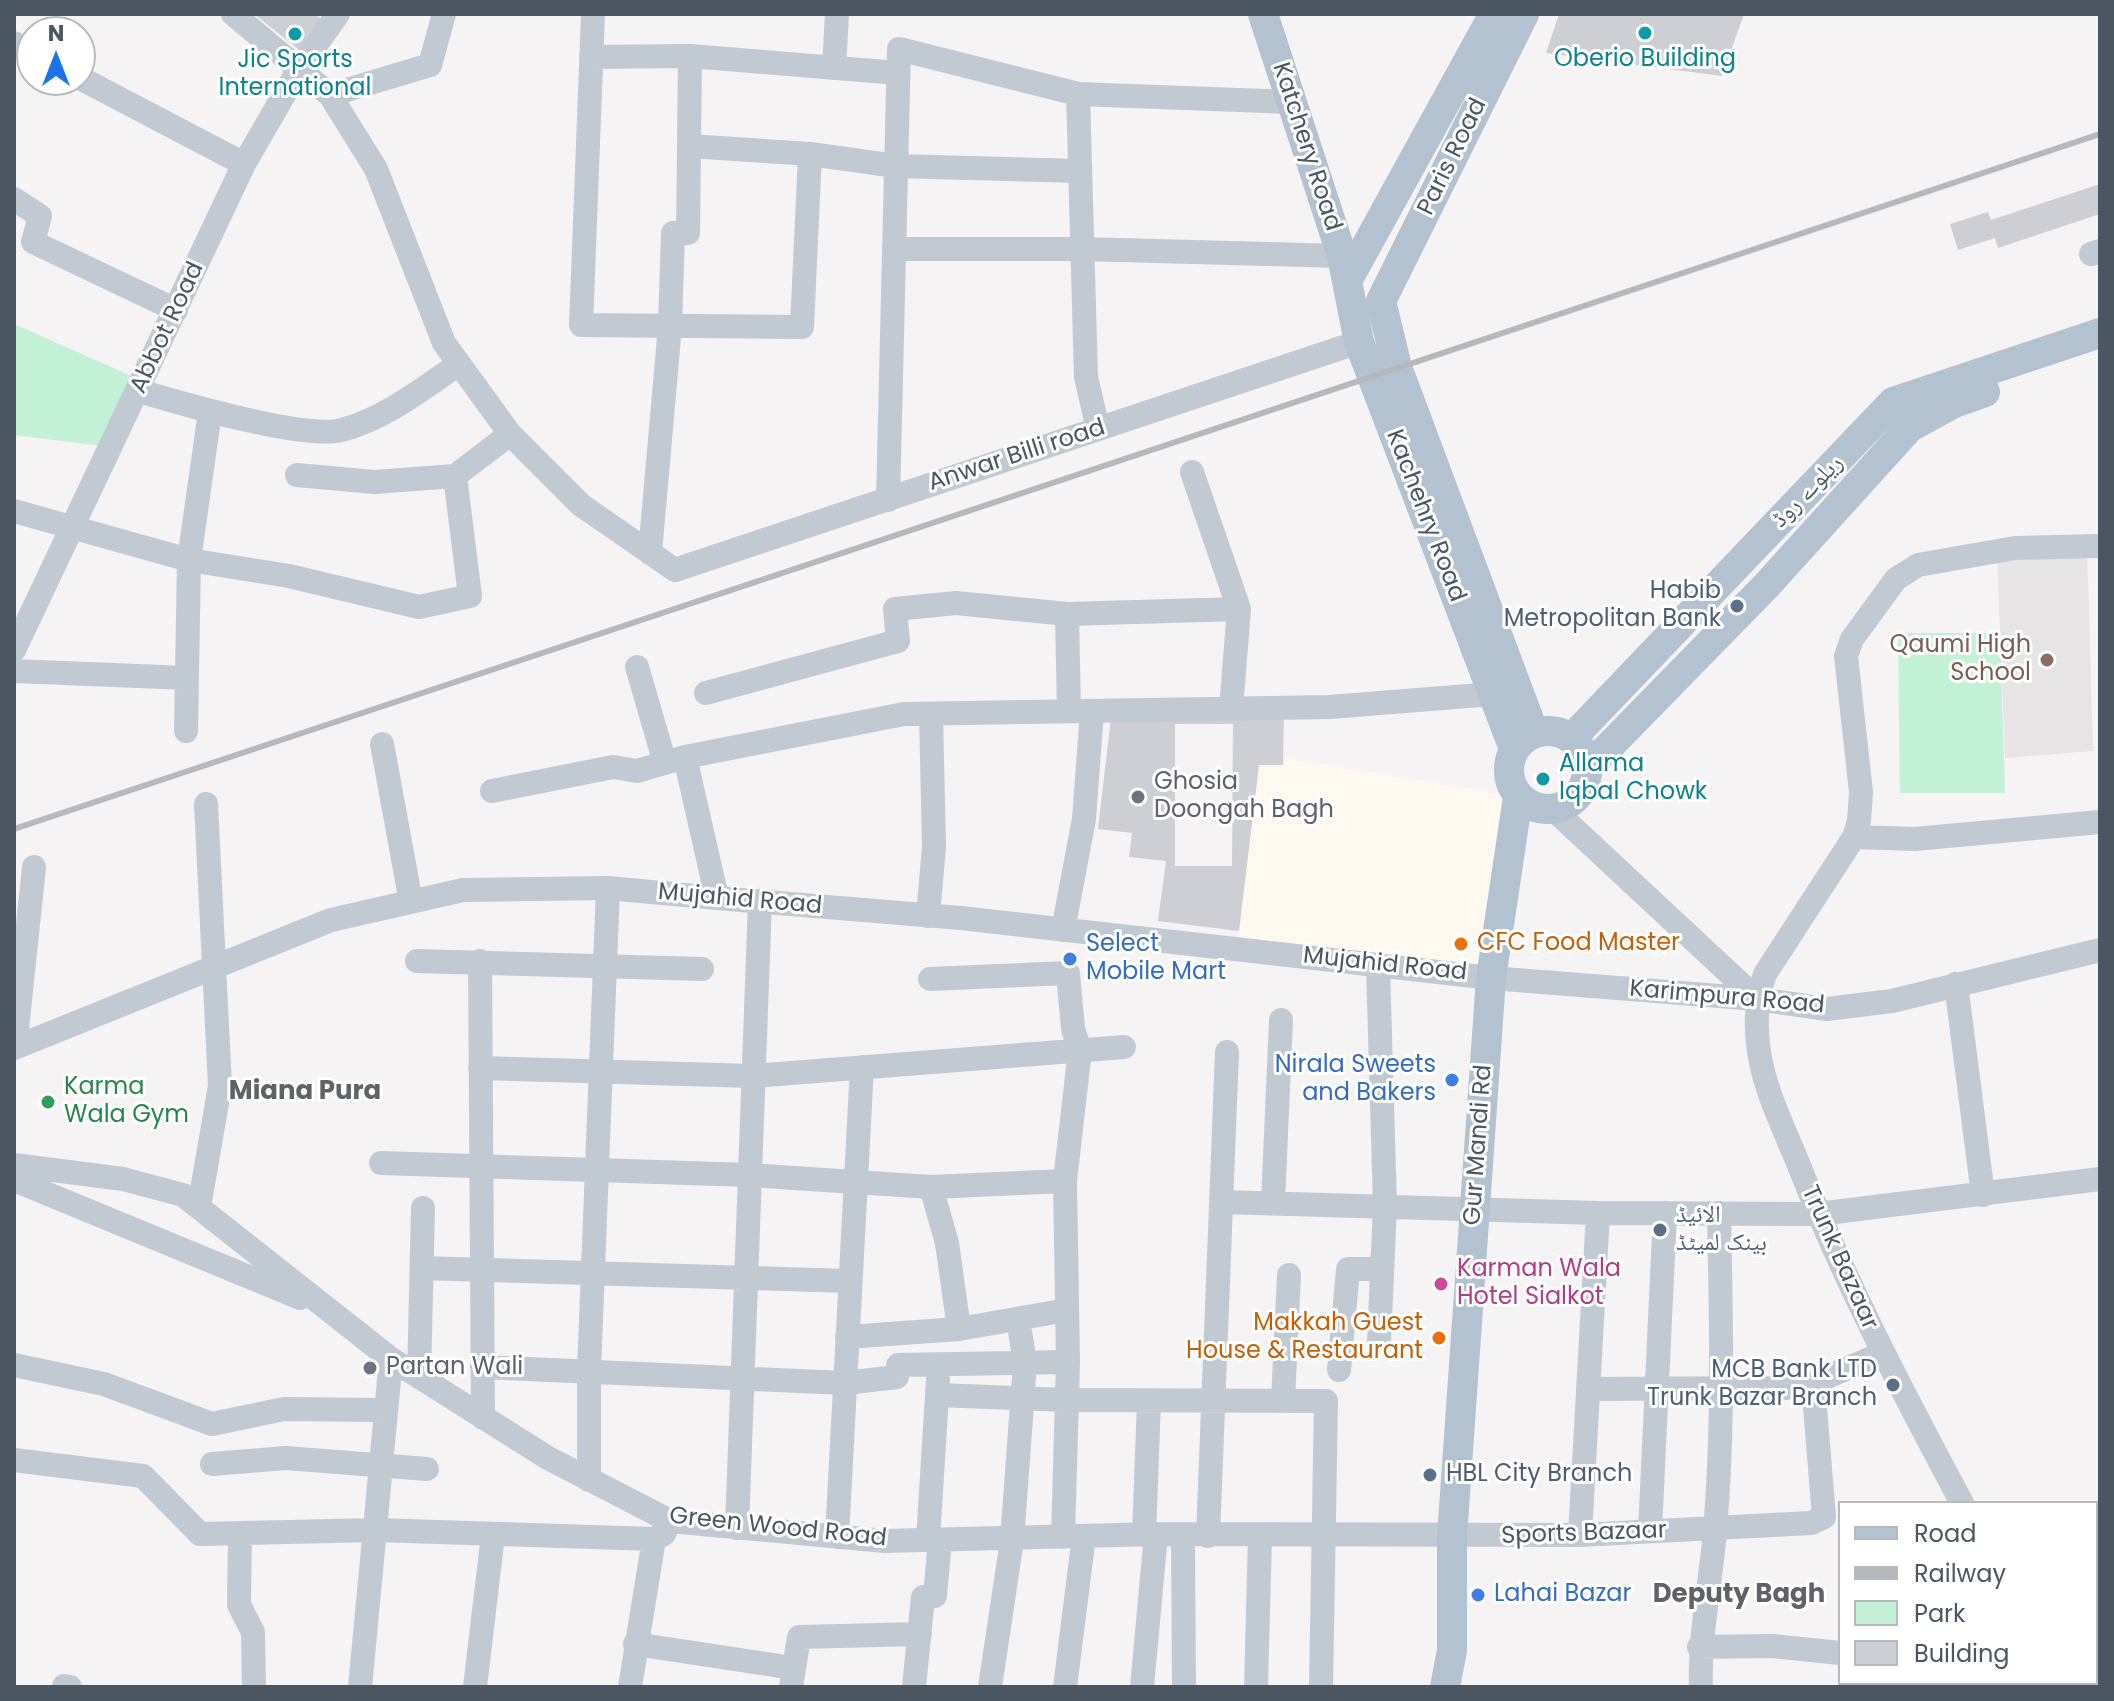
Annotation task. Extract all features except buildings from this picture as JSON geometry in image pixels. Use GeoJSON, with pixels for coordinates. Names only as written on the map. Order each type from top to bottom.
{"type":"FeatureCollection","features":[{"type":"Feature","properties":{"kind":"main road","name":"Katchery Road"},"geometry":{"type":"LineString","coordinates":[[1263,14],[1344,268]]}},
{"type":"Feature","properties":{"kind":"main road","name":"Paris Road"},"geometry":{"type":"LineString","coordinates":[[1344,268],[1496,29],[1524,14]]}},
{"type":"Feature","properties":{"kind":"main road","name":"Paris Road"},"geometry":{"type":"LineString","coordinates":[[1381,301],[1496,29]]}},
{"type":"Feature","properties":{"kind":"main road","name":"Kachehry Road"},"geometry":{"type":"LineString","coordinates":[[1344,268],[1366,360],[1493,694],[1524,741]]}},
{"type":"Feature","properties":{"kind":"main road","name":"Kachehry Road"},"geometry":{"type":"LineString","coordinates":[[1381,301],[1397,367],[1524,741]]}},
{"type":"Feature","properties":{"kind":"main road","name":"ریلوے روڈ"},"geometry":{"type":"LineString","coordinates":[[1571,739],[1893,402],[2100,333]]}},
{"type":"Feature","properties":{"kind":"main road"},"geometry":{"type":"LineString","coordinates":[[1587,769],[1766,586],[1910,427],[1954,403],[2100,352]]}},
{"type":"Feature","properties":{"kind":"main road"},"geometry":{"type":"LineString","coordinates":[[1547,731],[1571,739],[1580,748],[1587,769],[1584,786],[1577,797],[1554,810],[1528,805],[1518,797],[1508,774],[1524,741],[1547,731]]}},
{"type":"Feature","properties":{"kind":"main road","name":"Gur Mandi Rd"},"geometry":{"type":"LineString","coordinates":[[1445,1687],[1452,1650],[1452,1537],[1491,978],[1518,797]]}},
{"type":"Feature","properties":{"kind":"street"},"geometry":{"type":"LineString","coordinates":[[233,14],[330,95],[376,169],[444,343],[510,434],[581,505],[650,553],[670,326],[673,233],[688,233],[690,56]]}},
{"type":"Feature","properties":{"kind":"street","name":"Abbot Road"},"geometry":{"type":"LineString","coordinates":[[14,650],[23,610],[70,529],[139,391],[244,164],[300,67],[338,14]]}},
{"type":"Feature","properties":{"kind":"street"},"geometry":{"type":"LineString","coordinates":[[330,95],[430,65],[444,14]]}},
{"type":"Feature","properties":{"kind":"street"},"geometry":{"type":"LineString","coordinates":[[593,14],[581,325],[802,327],[810,154]]}},
{"type":"Feature","properties":{"kind":"street"},"geometry":{"type":"LineString","coordinates":[[834,68],[837,14]]}},
{"type":"Feature","properties":{"kind":"street"},"geometry":{"type":"LineString","coordinates":[[888,500],[899,49],[1078,94],[1292,102]]}},
{"type":"Feature","properties":{"kind":"street"},"geometry":{"type":"LineString","coordinates":[[591,57],[690,56],[898,73]]}},
{"type":"Feature","properties":{"kind":"street"},"geometry":{"type":"LineString","coordinates":[[96,86],[244,164]]}},
{"type":"Feature","properties":{"kind":"street"},"geometry":{"type":"LineString","coordinates":[[1078,94],[1086,377],[1098,429]]}},
{"type":"Feature","properties":{"kind":"street"},"geometry":{"type":"LineString","coordinates":[[689,146],[810,154],[896,166],[1080,171]]}},
{"type":"Feature","properties":{"kind":"street"},"geometry":{"type":"LineString","coordinates":[[14,199],[40,216],[33,242],[176,310]]}},
{"type":"Feature","properties":{"kind":"street"},"geometry":{"type":"LineString","coordinates":[[894,249],[1082,249],[1344,268]]}},
{"type":"Feature","properties":{"kind":"street","name":"Anwar Billi road"},"geometry":{"type":"LineString","coordinates":[[650,553],[675,570],[1098,429],[1366,360]]}},
{"type":"Feature","properties":{"kind":"street"},"geometry":{"type":"LineString","coordinates":[[139,391],[210,412],[340,431],[391,411],[459,364]]}},
{"type":"Feature","properties":{"kind":"street"},"geometry":{"type":"LineString","coordinates":[[186,731],[189,560],[210,412]]}},
{"type":"Feature","properties":{"kind":"street"},"geometry":{"type":"LineString","coordinates":[[297,475],[374,482],[455,476],[510,434]]}},
{"type":"Feature","properties":{"kind":"street"},"geometry":{"type":"LineString","coordinates":[[1192,472],[1239,609],[1231,708]]}},
{"type":"Feature","properties":{"kind":"street"},"geometry":{"type":"LineString","coordinates":[[14,511],[189,560],[289,576],[419,607],[470,596],[455,476]]}},
{"type":"Feature","properties":{"kind":"street"},"geometry":{"type":"LineString","coordinates":[[1554,810],[1757,999],[1765,974],[1854,837],[1861,792],[1846,656],[1852,639],[1896,579],[1918,565],[1997,551],[2100,546]]}},
{"type":"Feature","properties":{"kind":"street"},"geometry":{"type":"LineString","coordinates":[[706,693],[898,641],[895,609],[956,603],[1067,614],[1239,609]]}},
{"type":"Feature","properties":{"kind":"street"},"geometry":{"type":"LineString","coordinates":[[1063,930],[1084,819],[1080,711],[1067,614]]}},
{"type":"Feature","properties":{"kind":"street"},"geometry":{"type":"LineString","coordinates":[[637,667],[675,760],[717,898]]}},
{"type":"Feature","properties":{"kind":"street"},"geometry":{"type":"LineString","coordinates":[[14,671],[187,678]]}},
{"type":"Feature","properties":{"kind":"street"},"geometry":{"type":"LineString","coordinates":[[492,791],[613,767],[637,771],[675,760],[904,714],[1330,707],[1493,694]]}},
{"type":"Feature","properties":{"kind":"street"},"geometry":{"type":"LineString","coordinates":[[928,916],[934,846],[931,714]]}},
{"type":"Feature","properties":{"kind":"street"},"geometry":{"type":"LineString","coordinates":[[382,744],[411,902]]}},
{"type":"Feature","properties":{"kind":"street"},"geometry":{"type":"LineString","coordinates":[[199,1207],[220,1086],[206,804]]}},
{"type":"Feature","properties":{"kind":"street"},"geometry":{"type":"LineString","coordinates":[[1854,837],[1915,839],[2100,822]]}},
{"type":"Feature","properties":{"kind":"street"},"geometry":{"type":"LineString","coordinates":[[14,1048],[34,867]]}},
{"type":"Feature","properties":{"kind":"street"},"geometry":{"type":"LineString","coordinates":[[589,1480],[589,1371],[608,888]]}},
{"type":"Feature","properties":{"kind":"street","name":"Mujahid Road"},"geometry":{"type":"LineString","coordinates":[[14,1048],[331,920],[463,890],[608,888],[760,901],[1063,930],[1491,978]]}},
{"type":"Feature","properties":{"kind":"street"},"geometry":{"type":"LineString","coordinates":[[737,1528],[760,901]]}},
{"type":"Feature","properties":{"kind":"street","name":"Karimpura Road"},"geometry":{"type":"LineString","coordinates":[[1491,978],[1757,999],[1827,1009],[1892,1001],[2100,950]]}},
{"type":"Feature","properties":{"kind":"street"},"geometry":{"type":"LineString","coordinates":[[417,961],[702,969]]}},
{"type":"Feature","properties":{"kind":"street"},"geometry":{"type":"LineString","coordinates":[[480,961],[483,1418]]}},
{"type":"Feature","properties":{"kind":"street"},"geometry":{"type":"LineString","coordinates":[[1378,966],[1385,1206],[1379,1342]]}},
{"type":"Feature","properties":{"kind":"street"},"geometry":{"type":"LineString","coordinates":[[930,979],[1068,973],[1073,1029],[1080,1050],[1065,1181],[1067,1400],[1073,1536],[1065,1687]]}},
{"type":"Feature","properties":{"kind":"street"},"geometry":{"type":"LineString","coordinates":[[1956,984],[1983,1195]]}},
{"type":"Feature","properties":{"kind":"street","name":"Trunk Bazaar"},"geometry":{"type":"LineString","coordinates":[[1757,999],[1760,1056],[1768,1089],[1818,1214],[1881,1354],[1961,1501]]}},
{"type":"Feature","properties":{"kind":"street"},"geometry":{"type":"LineString","coordinates":[[1273,1202],[1281,1020]]}},
{"type":"Feature","properties":{"kind":"street"},"geometry":{"type":"LineString","coordinates":[[480,1068],[753,1076],[1124,1047]]}},
{"type":"Feature","properties":{"kind":"street"},"geometry":{"type":"LineString","coordinates":[[1208,1536],[1227,1052]]}},
{"type":"Feature","properties":{"kind":"street"},"geometry":{"type":"LineString","coordinates":[[837,1537],[862,1067]]}},
{"type":"Feature","properties":{"kind":"street"},"geometry":{"type":"LineString","coordinates":[[381,1163],[749,1175],[931,1187],[1065,1181]]}},
{"type":"Feature","properties":{"kind":"street","name":"Green Wood Road"},"geometry":{"type":"LineString","coordinates":[[14,1165],[159,1186],[183,1195],[391,1359],[589,1480],[662,1530],[737,1528],[837,1537],[934,1540],[1150,1534],[1452,1537]]}},
{"type":"Feature","properties":{"kind":"street"},"geometry":{"type":"LineString","coordinates":[[1221,1202],[1598,1213],[1818,1214],[2100,1179]]}},
{"type":"Feature","properties":{"kind":"street"},"geometry":{"type":"LineString","coordinates":[[14,1180],[329,1310]]}},
{"type":"Feature","properties":{"kind":"street"},"geometry":{"type":"LineString","coordinates":[[931,1187],[947,1243],[959,1329]]}},
{"type":"Feature","properties":{"kind":"street"},"geometry":{"type":"LineString","coordinates":[[419,1377],[423,1208]]}},
{"type":"Feature","properties":{"kind":"street"},"geometry":{"type":"LineString","coordinates":[[1580,1535],[1598,1213]]}},
{"type":"Feature","properties":{"kind":"street"},"geometry":{"type":"LineString","coordinates":[[1650,1531],[1665,1213]]}},
{"type":"Feature","properties":{"kind":"street"},"geometry":{"type":"LineString","coordinates":[[1701,1687],[1699,1647],[1715,1530],[1722,1389],[1719,1213]]}},
{"type":"Feature","properties":{"kind":"street"},"geometry":{"type":"LineString","coordinates":[[422,1268],[849,1281]]}},
{"type":"Feature","properties":{"kind":"street"},"geometry":{"type":"LineString","coordinates":[[1339,1370],[1348,1269],[1382,1269]]}},
{"type":"Feature","properties":{"kind":"street"},"geometry":{"type":"LineString","coordinates":[[1283,1401],[1289,1275]]}},
{"type":"Feature","properties":{"kind":"street"},"geometry":{"type":"LineString","coordinates":[[847,1337],[959,1329],[1067,1310]]}},
{"type":"Feature","properties":{"kind":"street"},"geometry":{"type":"LineString","coordinates":[[990,1687],[1012,1540],[1020,1398],[1025,1363],[1018,1319]]}},
{"type":"Feature","properties":{"kind":"street"},"geometry":{"type":"LineString","coordinates":[[1588,1389],[1786,1388],[1813,1383],[1881,1354]]}},
{"type":"Feature","properties":{"kind":"street"},"geometry":{"type":"LineString","coordinates":[[360,1687],[391,1359]]}},
{"type":"Feature","properties":{"kind":"street"},"geometry":{"type":"LineString","coordinates":[[482,1367],[741,1376],[845,1383],[897,1377],[898,1365],[1068,1362]]}},
{"type":"Feature","properties":{"kind":"street"},"geometry":{"type":"LineString","coordinates":[[14,1365],[104,1384],[212,1424],[284,1409],[385,1410]]}},
{"type":"Feature","properties":{"kind":"street"},"geometry":{"type":"LineString","coordinates":[[914,1687],[923,1597],[935,1596],[939,1365]]}},
{"type":"Feature","properties":{"kind":"street","name":"Sports Bazaar"},"geometry":{"type":"LineString","coordinates":[[1452,1537],[1715,1530],[1811,1523],[1824,1517],[1813,1383]]}},
{"type":"Feature","properties":{"kind":"street"},"geometry":{"type":"LineString","coordinates":[[937,1395],[1067,1400],[1326,1401],[1321,1687]]}},
{"type":"Feature","properties":{"kind":"street"},"geometry":{"type":"LineString","coordinates":[[1142,1687],[1150,1534],[1149,1401]]}},
{"type":"Feature","properties":{"kind":"street"},"geometry":{"type":"LineString","coordinates":[[212,1464],[286,1458],[427,1469]]}},
{"type":"Feature","properties":{"kind":"street"},"geometry":{"type":"LineString","coordinates":[[14,1460],[143,1476],[200,1534],[376,1530],[493,1535],[662,1530],[635,1644],[630,1687]]}},
{"type":"Feature","properties":{"kind":"street"},"geometry":{"type":"LineString","coordinates":[[240,1534],[239,1605],[253,1632],[254,1687]]}},
{"type":"Feature","properties":{"kind":"street"},"geometry":{"type":"LineString","coordinates":[[475,1687],[493,1535]]}},
{"type":"Feature","properties":{"kind":"street"},"geometry":{"type":"LineString","coordinates":[[1183,1535],[1184,1687]]}},
{"type":"Feature","properties":{"kind":"street"},"geometry":{"type":"LineString","coordinates":[[1256,1687],[1260,1536]]}},
{"type":"Feature","properties":{"kind":"street"},"geometry":{"type":"LineString","coordinates":[[635,1644],[792,1677],[799,1637],[920,1634]]}},
{"type":"Feature","properties":{"kind":"street"},"geometry":{"type":"LineString","coordinates":[[1699,1647],[1772,1646],[1838,1653]]}},
{"type":"Feature","properties":{"kind":"shaded area","name":"Qaumi High School"},"geometry":{"type":"Polygon","coordinates":[[[2087,546],[2093,751],[2005,758],[1997,551],[2087,546]]]}},
{"type":"Feature","properties":{"kind":"shaded area"},"geometry":{"type":"Polygon","coordinates":[[[1284,758],[1513,796],[1486,971],[1237,946],[1259,765],[1283,765],[1284,758]]]}},
{"type":"Feature","properties":{"kind":"green space"},"geometry":{"type":"Polygon","coordinates":[[[14,324],[143,381],[111,447],[14,435],[14,324]]]}},
{"type":"Feature","properties":{"kind":"green space"},"geometry":{"type":"Polygon","coordinates":[[[1898,633],[2000,633],[2005,793],[1900,793],[1898,633]]]}},
{"type":"Feature","properties":{"kind":"railway"},"geometry":{"type":"LineString","coordinates":[[14,829],[2100,134]]}},
{"type":"Feature","properties":{"kind":"place","name":"Oberio Building"},"geometry":{"type":"Point","coordinates":[1645,33]}},
{"type":"Feature","properties":{"kind":"place","name":"Jic Sports International"},"geometry":{"type":"Point","coordinates":[295,34]}},
{"type":"Feature","properties":{"kind":"place","name":"Habib Metropolitan Bank"},"geometry":{"type":"Point","coordinates":[1737,606]}},
{"type":"Feature","properties":{"kind":"place","name":"Qaumi High School"},"geometry":{"type":"Point","coordinates":[2047,660]}},
{"type":"Feature","properties":{"kind":"place","name":"Allama Iqbal Chowk"},"geometry":{"type":"Point","coordinates":[1543,779]}},
{"type":"Feature","properties":{"kind":"place","name":"Ghosia Doongah Bagh"},"geometry":{"type":"Point","coordinates":[1138,797]}},
{"type":"Feature","properties":{"kind":"place","name":"CFC Food Master"},"geometry":{"type":"Point","coordinates":[1461,944]}},
{"type":"Feature","properties":{"kind":"place","name":"Select Mobile Mart"},"geometry":{"type":"Point","coordinates":[1070,959]}},
{"type":"Feature","properties":{"kind":"place","name":"Nirala Sweets and Bakers"},"geometry":{"type":"Point","coordinates":[1452,1080]}},
{"type":"Feature","properties":{"kind":"place","name":"Karma Wala Gym"},"geometry":{"type":"Point","coordinates":[48,1102]}},
{"type":"Feature","properties":{"kind":"place","name":"الائیڈ بینک لمیٹڈ"},"geometry":{"type":"Point","coordinates":[1660,1230]}},
{"type":"Feature","properties":{"kind":"place","name":"Karman Wala Hotel Sialkot"},"geometry":{"type":"Point","coordinates":[1441,1284]}},
{"type":"Feature","properties":{"kind":"place","name":"Makkah Guest House & Restaurant"},"geometry":{"type":"Point","coordinates":[1439,1338]}},
{"type":"Feature","properties":{"kind":"place","name":"Partan Wali"},"geometry":{"type":"Point","coordinates":[370,1368]}},
{"type":"Feature","properties":{"kind":"place","name":"MCB Bank LTD Trunk Bazar Branch"},"geometry":{"type":"Point","coordinates":[1893,1385]}},
{"type":"Feature","properties":{"kind":"place","name":"HBL City Branch"},"geometry":{"type":"Point","coordinates":[1430,1475]}},
{"type":"Feature","properties":{"kind":"place","name":"Lahai Bazar"},"geometry":{"type":"Point","coordinates":[1478,1595]}},
{"type":"Feature","properties":{"kind":"district","name":"Miana Pura"},"geometry":{"type":"Point","coordinates":[305,1092]}},
{"type":"Feature","properties":{"kind":"district","name":"Deputy Bagh"},"geometry":{"type":"Point","coordinates":[1739,1595]}}]}
